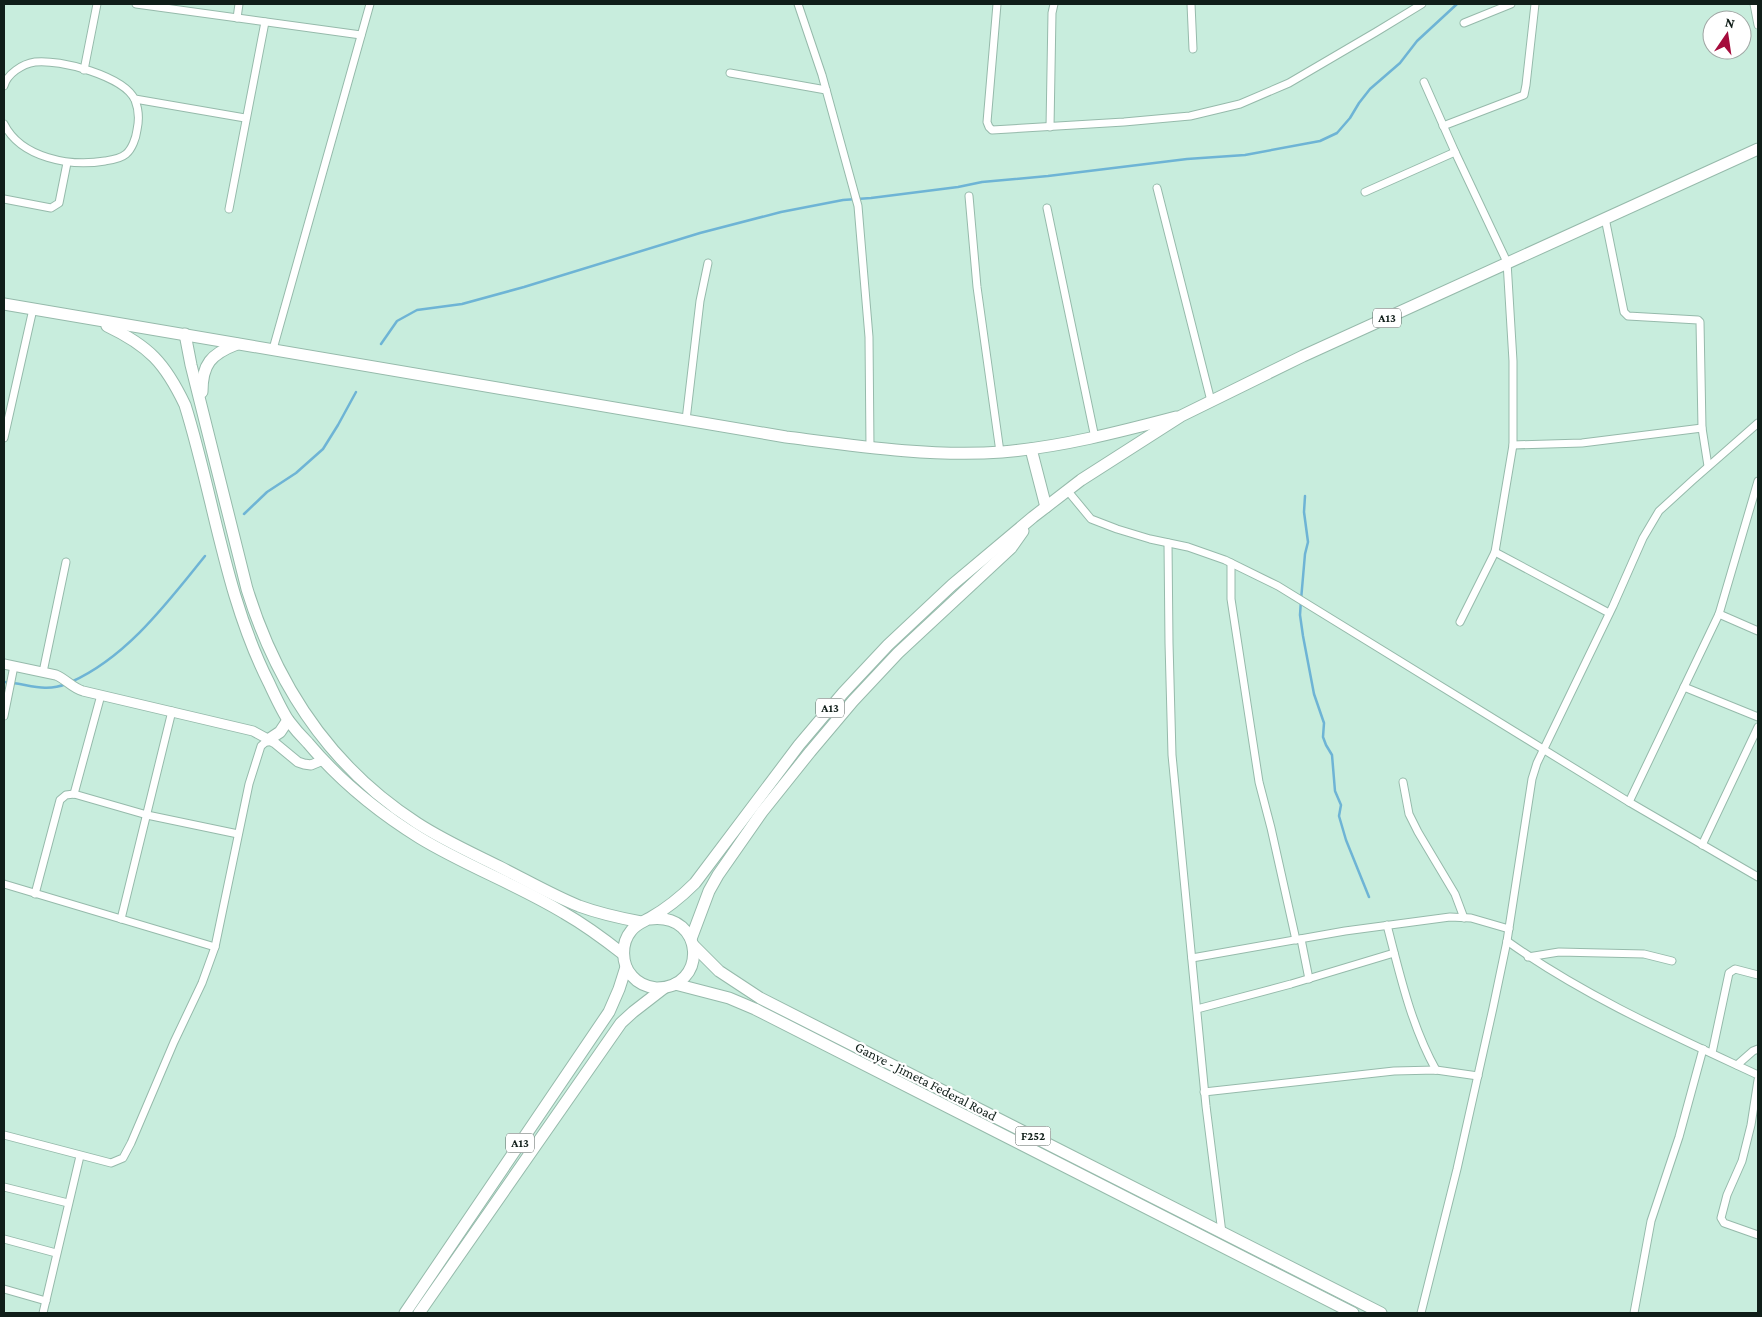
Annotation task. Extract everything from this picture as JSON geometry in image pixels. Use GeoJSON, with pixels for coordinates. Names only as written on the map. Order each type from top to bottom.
{"type":"FeatureCollection","features":[{"type":"Feature","properties":{"kind":"main road","name":"A13"},"geometry":{"type":"LineString","coordinates":[[623,954],[625,941],[631,930],[683,894],[695,883],[799,744],[888,645],[952,585],[1067,490],[1181,416],[1211,401],[1303,356],[1507,262],[1758,149]]}},
{"type":"Feature","properties":{"kind":"main road"},"geometry":{"type":"LineString","coordinates":[[4,304],[786,437],[870,448],[932,452],[1000,452],[1031,449],[1096,438],[1181,416]]}},
{"type":"Feature","properties":{"kind":"main road"},"geometry":{"type":"LineString","coordinates":[[96,321],[134,340],[147,350],[158,361],[177,389],[185,405],[243,623],[260,665],[288,720],[345,783],[396,822],[458,859],[563,912],[592,930],[623,954],[626,967],[633,977],[642,984],[652,988],[669,986]]}},
{"type":"Feature","properties":{"kind":"main road"},"geometry":{"type":"LineString","coordinates":[[185,334],[191,365],[255,614],[266,644],[279,671],[319,734],[357,776],[378,794],[398,810],[438,835],[568,902],[592,911],[645,921],[660,918],[670,919],[686,930],[692,942]]}},
{"type":"Feature","properties":{"kind":"main road"},"geometry":{"type":"LineString","coordinates":[[202,404],[202,385],[206,367],[216,353],[239,343]]}},
{"type":"Feature","properties":{"kind":"main road"},"geometry":{"type":"LineString","coordinates":[[1031,449],[1046,507]]}},
{"type":"Feature","properties":{"kind":"main road","name":"A13"},"geometry":{"type":"LineString","coordinates":[[419,1313],[621,1023],[669,986],[684,977],[691,968],[694,956],[692,942],[709,891],[762,812],[853,701],[898,653],[1011,548],[1033,517]]}},
{"type":"Feature","properties":{"kind":"main road"},"geometry":{"type":"LineString","coordinates":[[268,740],[280,732],[288,720]]}},
{"type":"Feature","properties":{"kind":"main road","name":"Ganye - Jimeta Federal Road"},"geometry":{"type":"LineString","coordinates":[[692,942],[719,971],[760,998],[1381,1313]]}},
{"type":"Feature","properties":{"kind":"main road","name":"A13"},"geometry":{"type":"LineString","coordinates":[[405,1313],[609,1012],[626,967]]}},
{"type":"Feature","properties":{"kind":"main road","name":"Ganye - Jimeta Federal Road"},"geometry":{"type":"LineString","coordinates":[[669,986],[730,998],[755,1009],[1353,1313]]}},
{"type":"Feature","properties":{"kind":"street"},"geometry":{"type":"LineString","coordinates":[[84,70],[97,4]]}},
{"type":"Feature","properties":{"kind":"street"},"geometry":{"type":"LineString","coordinates":[[136,4],[361,35]]}},
{"type":"Feature","properties":{"kind":"street"},"geometry":{"type":"LineString","coordinates":[[237,18],[239,4]]}},
{"type":"Feature","properties":{"kind":"street"},"geometry":{"type":"LineString","coordinates":[[273,350],[370,4]]}},
{"type":"Feature","properties":{"kind":"street"},"geometry":{"type":"LineString","coordinates":[[798,4],[826,90],[858,206],[869,337],[870,448]]}},
{"type":"Feature","properties":{"kind":"street"},"geometry":{"type":"LineString","coordinates":[[997,4],[987,122],[992,130],[1050,128],[1190,116],[1240,104],[1289,83],[1422,4]]}},
{"type":"Feature","properties":{"kind":"street"},"geometry":{"type":"LineString","coordinates":[[1050,128],[1052,13],[1054,4]]}},
{"type":"Feature","properties":{"kind":"street"},"geometry":{"type":"LineString","coordinates":[[1192,4],[1193,49]]}},
{"type":"Feature","properties":{"kind":"street"},"geometry":{"type":"LineString","coordinates":[[1464,23],[1511,4]]}},
{"type":"Feature","properties":{"kind":"street"},"geometry":{"type":"LineString","coordinates":[[1443,126],[1524,94],[1535,4]]}},
{"type":"Feature","properties":{"kind":"street"},"geometry":{"type":"LineString","coordinates":[[1754,4],[1758,25]]}},
{"type":"Feature","properties":{"kind":"street"},"geometry":{"type":"LineString","coordinates":[[229,209],[265,22]]}},
{"type":"Feature","properties":{"kind":"street"},"geometry":{"type":"LineString","coordinates":[[4,83],[17,69],[35,62],[62,64],[96,73],[124,87],[135,100],[139,114],[137,135],[127,154],[115,160],[92,163],[67,163],[38,153],[23,146],[13,137],[4,124]]}},
{"type":"Feature","properties":{"kind":"street"},"geometry":{"type":"LineString","coordinates":[[730,73],[826,90]]}},
{"type":"Feature","properties":{"kind":"street"},"geometry":{"type":"LineString","coordinates":[[1424,82],[1507,262],[1513,361],[1513,445],[1495,552],[1460,622]]}},
{"type":"Feature","properties":{"kind":"street"},"geometry":{"type":"LineString","coordinates":[[135,100],[245,118]]}},
{"type":"Feature","properties":{"kind":"street"},"geometry":{"type":"LineString","coordinates":[[1365,192],[1455,152]]}},
{"type":"Feature","properties":{"kind":"street"},"geometry":{"type":"LineString","coordinates":[[4,199],[51,208],[59,203],[67,163]]}},
{"type":"Feature","properties":{"kind":"street"},"geometry":{"type":"LineString","coordinates":[[1157,188],[1211,401]]}},
{"type":"Feature","properties":{"kind":"street"},"geometry":{"type":"LineString","coordinates":[[969,196],[977,288],[1000,452]]}},
{"type":"Feature","properties":{"kind":"street"},"geometry":{"type":"LineString","coordinates":[[1047,208],[1096,438]]}},
{"type":"Feature","properties":{"kind":"street"},"geometry":{"type":"LineString","coordinates":[[1605,218],[1624,312],[1628,316],[1698,320],[1700,322],[1702,428],[1708,466]]}},
{"type":"Feature","properties":{"kind":"street"},"geometry":{"type":"LineString","coordinates":[[686,420],[700,300],[708,263]]}},
{"type":"Feature","properties":{"kind":"street"},"geometry":{"type":"LineString","coordinates":[[4,438],[32,309]]}},
{"type":"Feature","properties":{"kind":"street"},"geometry":{"type":"LineString","coordinates":[[1421,1313],[1478,1076],[1507,941],[1532,779],[1543,750],[1610,613],[1644,538],[1660,512],[1708,466],[1758,423]]}},
{"type":"Feature","properties":{"kind":"street"},"geometry":{"type":"LineString","coordinates":[[1513,445],[1582,443],[1702,428]]}},
{"type":"Feature","properties":{"kind":"street"},"geometry":{"type":"LineString","coordinates":[[1629,802],[1720,614],[1758,481]]}},
{"type":"Feature","properties":{"kind":"street"},"geometry":{"type":"LineString","coordinates":[[1067,490],[1091,519],[1117,529],[1188,547],[1231,563],[1278,586],[1543,750],[1758,877]]}},
{"type":"Feature","properties":{"kind":"street"},"geometry":{"type":"LineString","coordinates":[[1168,543],[1172,755],[1204,1092],[1222,1232]]}},
{"type":"Feature","properties":{"kind":"street"},"geometry":{"type":"LineString","coordinates":[[1495,552],[1610,613]]}},
{"type":"Feature","properties":{"kind":"street"},"geometry":{"type":"LineString","coordinates":[[44,672],[66,562]]}},
{"type":"Feature","properties":{"kind":"street"},"geometry":{"type":"LineString","coordinates":[[1231,563],[1231,599],[1260,782],[1309,979]]}},
{"type":"Feature","properties":{"kind":"street"},"geometry":{"type":"LineString","coordinates":[[1720,614],[1758,632]]}},
{"type":"Feature","properties":{"kind":"street"},"geometry":{"type":"LineString","coordinates":[[4,664],[62,677],[73,687],[82,691],[172,711],[253,732],[275,743],[298,762],[304,764],[311,765],[323,760]]}},
{"type":"Feature","properties":{"kind":"street"},"geometry":{"type":"LineString","coordinates":[[4,716],[14,666]]}},
{"type":"Feature","properties":{"kind":"street"},"geometry":{"type":"LineString","coordinates":[[1684,687],[1758,717]]}},
{"type":"Feature","properties":{"kind":"street"},"geometry":{"type":"LineString","coordinates":[[74,794],[101,695]]}},
{"type":"Feature","properties":{"kind":"street"},"geometry":{"type":"LineString","coordinates":[[121,919],[172,711]]}},
{"type":"Feature","properties":{"kind":"street"},"geometry":{"type":"LineString","coordinates":[[1702,845],[1758,727]]}},
{"type":"Feature","properties":{"kind":"street"},"geometry":{"type":"LineString","coordinates":[[4,1135],[111,1163],[123,1158],[202,983],[215,947],[249,784],[261,746],[268,740]]}},
{"type":"Feature","properties":{"kind":"street"},"geometry":{"type":"LineString","coordinates":[[1403,782],[1410,814],[1418,832],[1455,894],[1464,918]]}},
{"type":"Feature","properties":{"kind":"street"},"geometry":{"type":"LineString","coordinates":[[35,894],[60,800],[66,795],[74,794],[147,815],[238,834]]}},
{"type":"Feature","properties":{"kind":"street"},"geometry":{"type":"LineString","coordinates":[[4,884],[215,947]]}},
{"type":"Feature","properties":{"kind":"street"},"geometry":{"type":"LineString","coordinates":[[1192,958],[1387,925],[1450,917],[1488,922],[1509,929]]}},
{"type":"Feature","properties":{"kind":"street"},"geometry":{"type":"LineString","coordinates":[[1387,925],[1412,1014],[1424,1048],[1436,1070]]}},
{"type":"Feature","properties":{"kind":"street"},"geometry":{"type":"LineString","coordinates":[[1507,941],[1539,964],[1620,1009],[1758,1075]]}},
{"type":"Feature","properties":{"kind":"street"},"geometry":{"type":"LineString","coordinates":[[1528,956],[1559,952],[1644,954],[1672,961]]}},
{"type":"Feature","properties":{"kind":"street"},"geometry":{"type":"LineString","coordinates":[[1197,1009],[1309,979],[1394,953]]}},
{"type":"Feature","properties":{"kind":"street"},"geometry":{"type":"LineString","coordinates":[[1712,1053],[1730,973],[1735,969],[1758,975]]}},
{"type":"Feature","properties":{"kind":"street"},"geometry":{"type":"LineString","coordinates":[[1634,1313],[1651,1221],[1679,1136],[1703,1049]]}},
{"type":"Feature","properties":{"kind":"street"},"geometry":{"type":"LineString","coordinates":[[1737,1065],[1758,1049]]}},
{"type":"Feature","properties":{"kind":"street"},"geometry":{"type":"LineString","coordinates":[[1204,1092],[1394,1071],[1436,1070],[1478,1076]]}},
{"type":"Feature","properties":{"kind":"street"},"geometry":{"type":"LineString","coordinates":[[1758,1080],[1751,1125],[1742,1161],[1721,1218],[1724,1224],[1758,1235]]}},
{"type":"Feature","properties":{"kind":"street"},"geometry":{"type":"LineString","coordinates":[[43,1313],[80,1156]]}},
{"type":"Feature","properties":{"kind":"street"},"geometry":{"type":"LineString","coordinates":[[4,1187],[68,1203]]}},
{"type":"Feature","properties":{"kind":"street"},"geometry":{"type":"LineString","coordinates":[[4,1239],[56,1253]]}},
{"type":"Feature","properties":{"kind":"street"},"geometry":{"type":"LineString","coordinates":[[4,1289],[46,1301]]}},
{"type":"Feature","properties":{"kind":"waterway"},"geometry":{"type":"LineString","coordinates":[[381,344],[397,321],[417,310],[462,304],[700,233],[781,212],[843,200],[958,187],[982,182],[1187,159],[1245,155],[1320,141],[1337,133],[1370,89],[1400,63],[1417,41],[1457,4]]}},
{"type":"Feature","properties":{"kind":"waterway"},"geometry":{"type":"LineString","coordinates":[[244,514],[267,492],[296,473],[323,449],[356,392]]}},
{"type":"Feature","properties":{"kind":"waterway"},"geometry":{"type":"LineString","coordinates":[[1305,496],[1304,512],[1308,542],[1305,554],[1300,615],[1303,636],[1314,694],[1324,723],[1323,737],[1332,755],[1335,791],[1341,805],[1339,816],[1346,840],[1369,897]]}},
{"type":"Feature","properties":{"kind":"waterway"},"geometry":{"type":"LineString","coordinates":[[71,682],[91,671],[128,644],[161,610],[205,556]]}},
{"type":"Feature","properties":{"kind":"waterway"},"geometry":{"type":"LineString","coordinates":[[4,682],[43,688],[58,687],[66,684]]}}]}
